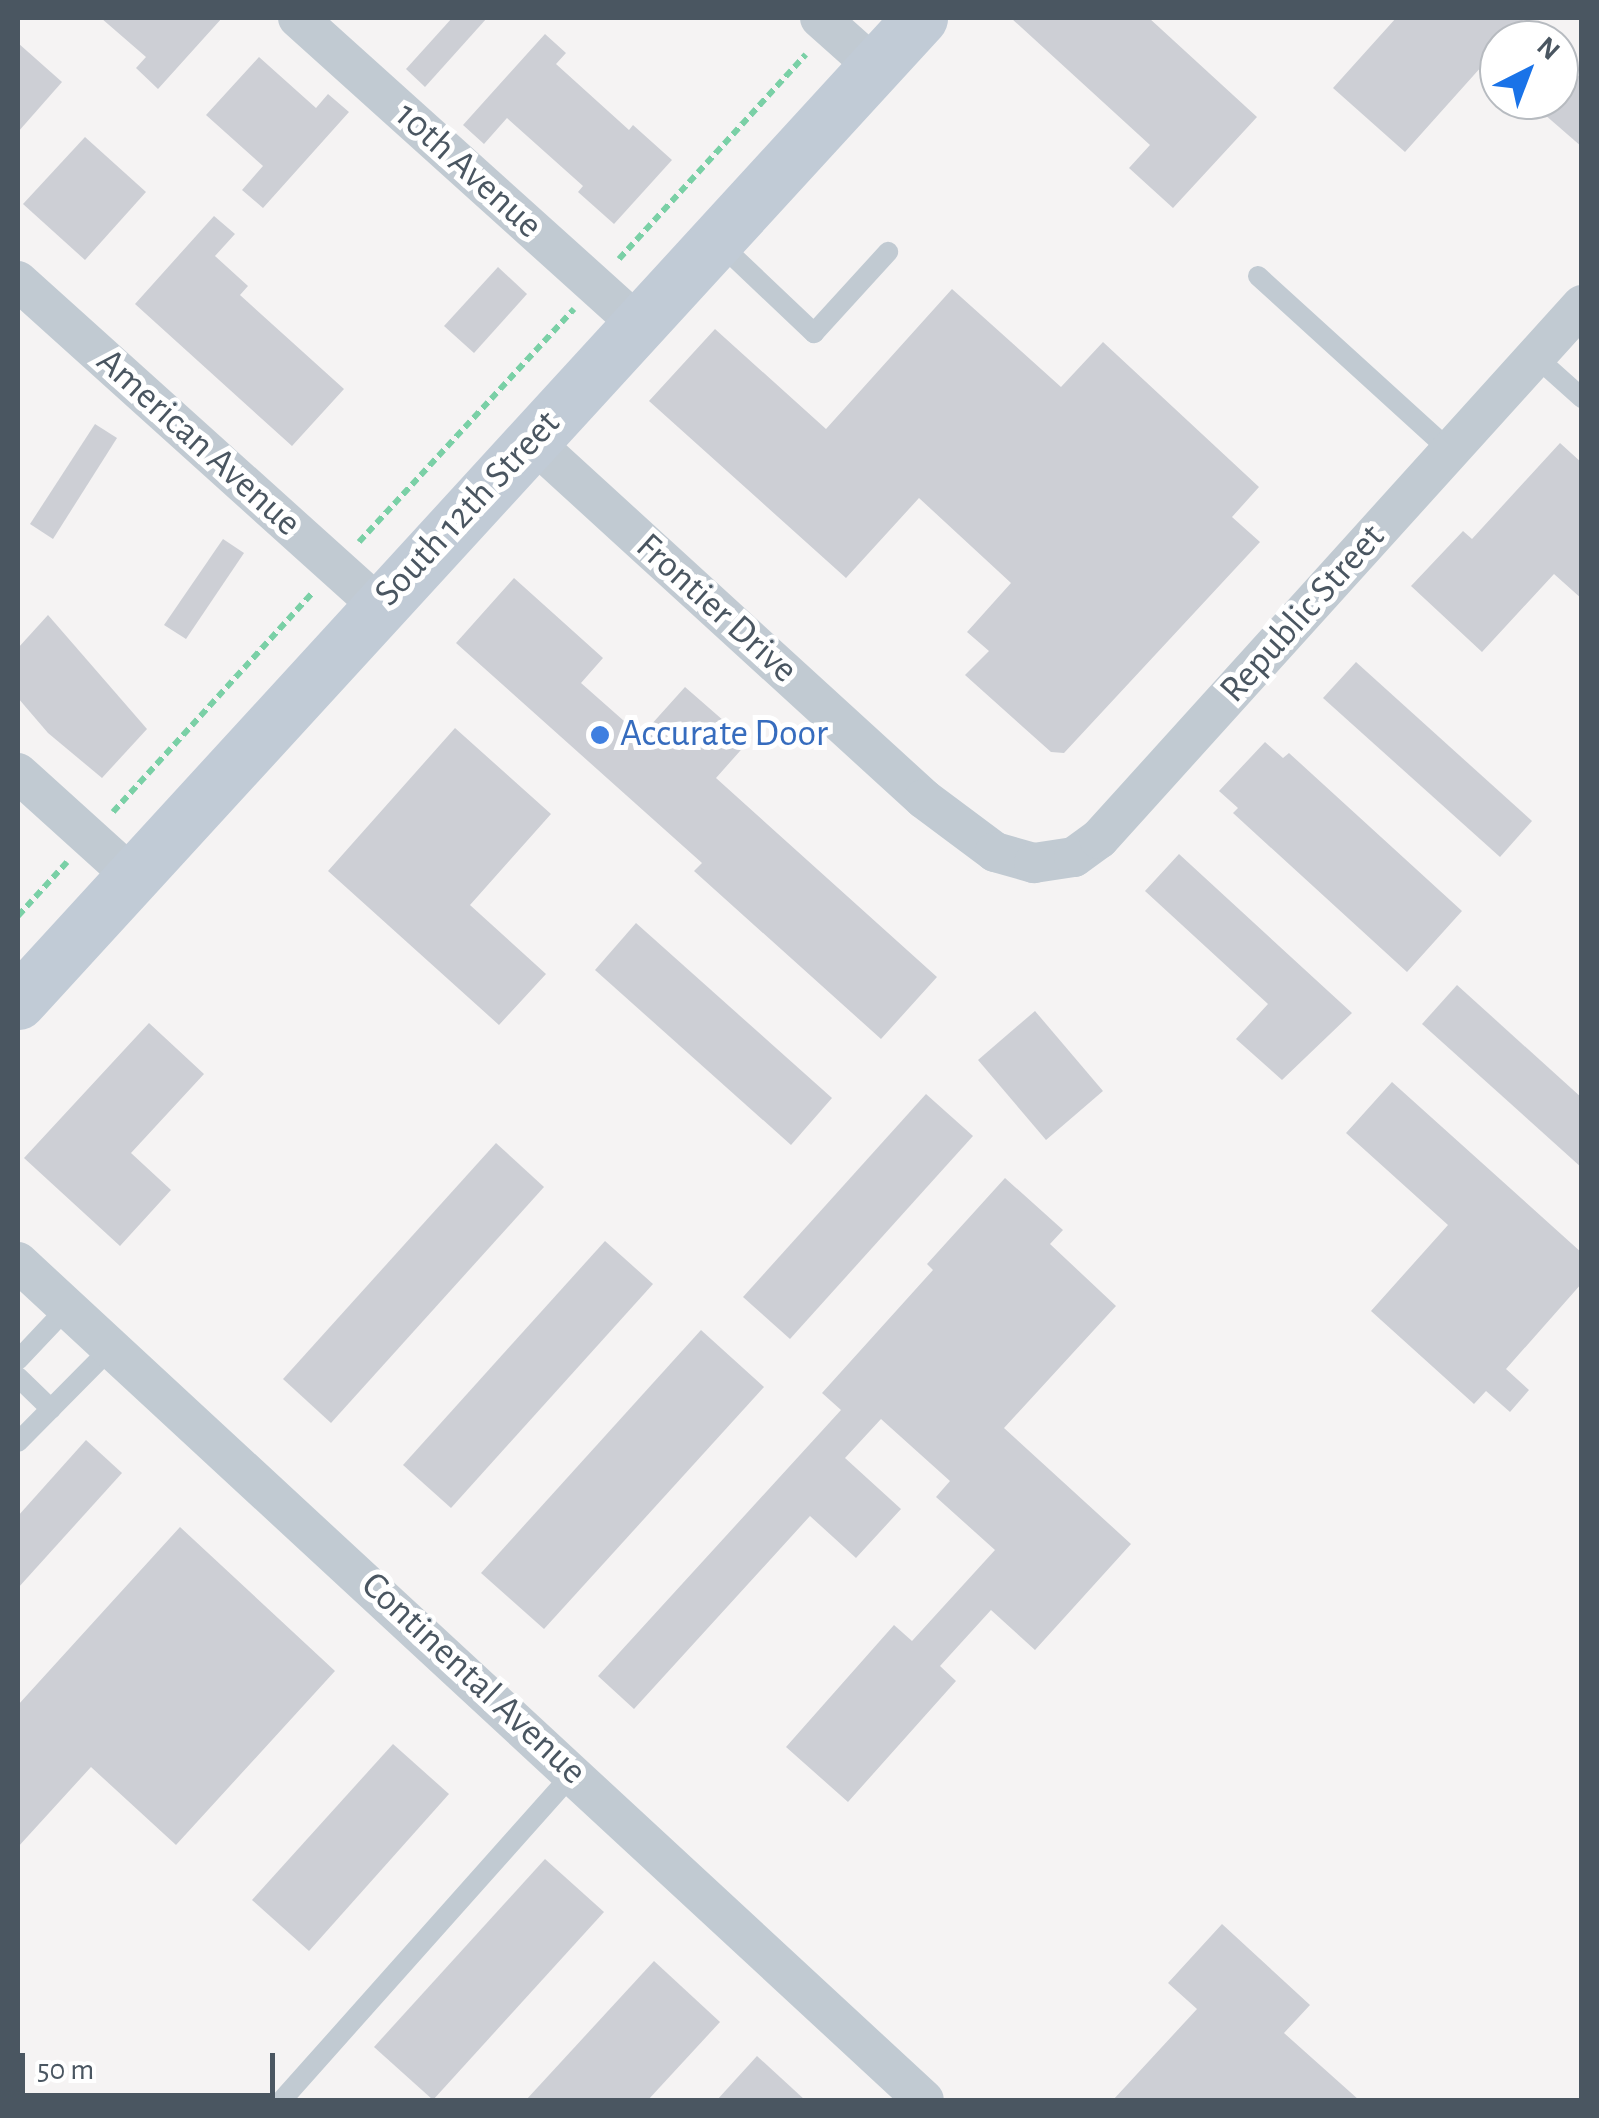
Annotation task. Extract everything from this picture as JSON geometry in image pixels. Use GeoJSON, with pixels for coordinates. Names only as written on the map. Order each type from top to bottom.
{"type":"FeatureCollection","features":[{"type":"Feature","properties":{"kind":"street","name":"10th Avenue"},"geometry":{"type":"LineString","coordinates":[[298,18],[638,324]]}},
{"type":"Feature","properties":{"kind":"street","name":"South 12th Street"},"geometry":{"type":"LineString","coordinates":[[18,1002],[920,18]]}},
{"type":"Feature","properties":{"kind":"street"},"geometry":{"type":"LineString","coordinates":[[825,22],[874,67]]}},
{"type":"Feature","properties":{"kind":"street","name":"American Avenue"},"geometry":{"type":"LineString","coordinates":[[18,280],[379,606]]}},
{"type":"Feature","properties":{"kind":"street","name":"Republic Street"},"geometry":{"type":"LineString","coordinates":[[994,852],[1034,863],[1074,857],[1099,839],[1582,305]]}},
{"type":"Feature","properties":{"kind":"street","name":"Frontier Drive"},"geometry":{"type":"LineString","coordinates":[[532,440],[924,799],[994,852]]}},
{"type":"Feature","properties":{"kind":"street"},"geometry":{"type":"LineString","coordinates":[[18,773],[132,876]]}},
{"type":"Feature","properties":{"kind":"street","name":"Continental Avenue"},"geometry":{"type":"LineString","coordinates":[[18,1262],[574,1772],[924,2100]]}},
{"type":"Feature","properties":{"kind":"lane"},"geometry":{"type":"LineString","coordinates":[[716,240],[814,333],[888,252]]}},
{"type":"Feature","properties":{"kind":"lane"},"geometry":{"type":"LineString","coordinates":[[1258,276],[1450,452]]}},
{"type":"Feature","properties":{"kind":"lane"},"geometry":{"type":"LineString","coordinates":[[1536,356],[1582,398]]}},
{"type":"Feature","properties":{"kind":"lane"},"geometry":{"type":"LineString","coordinates":[[18,1360],[68,1306]]}},
{"type":"Feature","properties":{"kind":"lane"},"geometry":{"type":"LineString","coordinates":[[18,1442],[112,1347]]}},
{"type":"Feature","properties":{"kind":"lane"},"geometry":{"type":"LineString","coordinates":[[18,1377],[50,1409]]}},
{"type":"Feature","properties":{"kind":"lane"},"geometry":{"type":"LineString","coordinates":[[282,2100],[574,1772]]}},
{"type":"Feature","properties":{"kind":"path"},"geometry":{"type":"LineString","coordinates":[[18,916],[596,285],[825,22]]}},
{"type":"Feature","properties":{"kind":"building"},"geometry":{"type":"Polygon","coordinates":[[[101,18],[222,18],[158,89],[136,68],[146,57],[101,18]]]}},
{"type":"Feature","properties":{"kind":"building"},"geometry":{"type":"Polygon","coordinates":[[[452,18],[487,18],[425,87],[406,69],[452,18]]]}},
{"type":"Feature","properties":{"kind":"building"},"geometry":{"type":"Polygon","coordinates":[[[1011,18],[1149,18],[1257,117],[1173,208],[1129,168],[1150,145],[1011,18]]]}},
{"type":"Feature","properties":{"kind":"building"},"geometry":{"type":"Polygon","coordinates":[[[1396,18],[1525,18],[1479,20],[1479,69],[1405,152],[1333,88],[1396,18]]]}},
{"type":"Feature","properties":{"kind":"building"},"geometry":{"type":"Polygon","coordinates":[[[545,34],[566,53],[556,64],[629,130],[633,125],[672,160],[614,224],[578,192],[583,186],[507,118],[484,144],[463,125],[545,34]]]}},
{"type":"Feature","properties":{"kind":"building"},"geometry":{"type":"Polygon","coordinates":[[[18,43],[62,82],[18,132],[18,43]]]}},
{"type":"Feature","properties":{"kind":"building"},"geometry":{"type":"Polygon","coordinates":[[[259,57],[316,108],[328,94],[349,112],[263,208],[242,190],[263,166],[206,115],[259,57]]]}},
{"type":"Feature","properties":{"kind":"building"},"geometry":{"type":"Polygon","coordinates":[[[1582,72],[1582,147],[1551,120],[1579,120],[1582,72]]]}},
{"type":"Feature","properties":{"kind":"building"},"geometry":{"type":"Polygon","coordinates":[[[85,137],[146,192],[85,260],[23,204],[85,137]]]}},
{"type":"Feature","properties":{"kind":"building"},"geometry":{"type":"Polygon","coordinates":[[[214,216],[235,234],[215,256],[248,286],[240,295],[344,389],[292,446],[135,304],[214,216]]]}},
{"type":"Feature","properties":{"kind":"building"},"geometry":{"type":"Polygon","coordinates":[[[498,267],[527,294],[474,353],[444,326],[498,267]]]}},
{"type":"Feature","properties":{"kind":"building"},"geometry":{"type":"Polygon","coordinates":[[[952,289],[1061,387],[1103,342],[1259,487],[1232,517],[1260,542],[1064,753],[1051,752],[965,675],[989,651],[967,632],[1011,583],[919,498],[846,578],[649,401],[715,329],[826,429],[952,289]]]}},
{"type":"Feature","properties":{"kind":"building"},"geometry":{"type":"Polygon","coordinates":[[[95,424],[117,438],[53,539],[30,524],[95,424]]]}},
{"type":"Feature","properties":{"kind":"building"},"geometry":{"type":"Polygon","coordinates":[[[1560,443],[1582,463],[1582,599],[1554,574],[1482,652],[1411,586],[1463,531],[1472,539],[1560,443]]]}},
{"type":"Feature","properties":{"kind":"building"},"geometry":{"type":"Polygon","coordinates":[[[223,539],[244,553],[186,639],[164,625],[223,539]]]}},
{"type":"Feature","properties":{"kind":"building"},"geometry":{"type":"Polygon","coordinates":[[[514,578],[603,658],[581,683],[641,736],[685,687],[748,742],[716,778],[937,977],[881,1039],[694,871],[702,863],[456,643],[514,578]]]}},
{"type":"Feature","properties":{"kind":"building"},"geometry":{"type":"Polygon","coordinates":[[[48,615],[147,729],[102,778],[48,733],[18,698],[18,648],[48,615]]]}},
{"type":"Feature","properties":{"kind":"building"},"geometry":{"type":"Polygon","coordinates":[[[1356,662],[1532,821],[1500,857],[1323,698],[1356,662]]]}},
{"type":"Feature","properties":{"kind":"building"},"geometry":{"type":"Polygon","coordinates":[[[455,728],[551,814],[470,905],[546,974],[499,1025],[328,871],[455,728]]]}},
{"type":"Feature","properties":{"kind":"building"},"geometry":{"type":"Polygon","coordinates":[[[1265,742],[1283,758],[1289,753],[1462,911],[1407,972],[1233,813],[1238,808],[1219,791],[1265,742]]]}},
{"type":"Feature","properties":{"kind":"building"},"geometry":{"type":"Polygon","coordinates":[[[1179,854],[1352,1013],[1282,1080],[1236,1039],[1268,1004],[1145,891],[1179,854]]]}},
{"type":"Feature","properties":{"kind":"building"},"geometry":{"type":"Polygon","coordinates":[[[636,923],[832,1098],[791,1145],[595,970],[636,923]]]}},
{"type":"Feature","properties":{"kind":"building"},"geometry":{"type":"Polygon","coordinates":[[[1457,985],[1582,1098],[1582,1168],[1422,1024],[1457,985]]]}},
{"type":"Feature","properties":{"kind":"building"},"geometry":{"type":"Polygon","coordinates":[[[1035,1011],[1103,1091],[1046,1140],[978,1060],[1035,1011]]]}},
{"type":"Feature","properties":{"kind":"building"},"geometry":{"type":"Polygon","coordinates":[[[149,1023],[204,1074],[131,1153],[171,1190],[120,1246],[24,1158],[149,1023]]]}},
{"type":"Feature","properties":{"kind":"building"},"geometry":{"type":"Polygon","coordinates":[[[1392,1082],[1582,1253],[1582,1283],[1506,1369],[1529,1390],[1510,1412],[1486,1391],[1474,1404],[1371,1311],[1448,1225],[1346,1133],[1392,1082]]]}},
{"type":"Feature","properties":{"kind":"building"},"geometry":{"type":"Polygon","coordinates":[[[926,1094],[973,1136],[790,1339],[743,1297],[926,1094]]]}},
{"type":"Feature","properties":{"kind":"building"},"geometry":{"type":"Polygon","coordinates":[[[496,1143],[544,1187],[331,1423],[283,1379],[496,1143]]]}},
{"type":"Feature","properties":{"kind":"building"},"geometry":{"type":"Polygon","coordinates":[[[1005,1178],[1063,1230],[1050,1244],[1116,1306],[1004,1428],[1131,1544],[1035,1650],[991,1610],[940,1666],[956,1681],[848,1802],[786,1747],[894,1625],[912,1641],[995,1550],[936,1497],[950,1481],[881,1419],[845,1458],[901,1509],[856,1558],[810,1516],[634,1709],[598,1676],[841,1410],[822,1393],[933,1270],[927,1264],[1005,1178]]]}},
{"type":"Feature","properties":{"kind":"building"},"geometry":{"type":"Polygon","coordinates":[[[605,1241],[653,1284],[451,1508],[403,1465],[605,1241]]]}},
{"type":"Feature","properties":{"kind":"building"},"geometry":{"type":"Polygon","coordinates":[[[701,1330],[764,1387],[544,1629],[481,1573],[701,1330]]]}},
{"type":"Feature","properties":{"kind":"building"},"geometry":{"type":"Polygon","coordinates":[[[86,1440],[122,1473],[18,1588],[18,1516],[86,1440]]]}},
{"type":"Feature","properties":{"kind":"building"},"geometry":{"type":"Polygon","coordinates":[[[180,1527],[335,1671],[176,1845],[91,1767],[18,1847],[18,1705],[180,1527]]]}},
{"type":"Feature","properties":{"kind":"building"},"geometry":{"type":"Polygon","coordinates":[[[393,1744],[449,1794],[309,1951],[252,1900],[393,1744]]]}},
{"type":"Feature","properties":{"kind":"building"},"geometry":{"type":"Polygon","coordinates":[[[545,1859],[604,1912],[433,2100],[374,2047],[545,1859]]]}},
{"type":"Feature","properties":{"kind":"building"},"geometry":{"type":"Polygon","coordinates":[[[1222,1924],[1310,2005],[1284,2033],[1359,2100],[1113,2100],[1197,2009],[1168,1983],[1222,1924]]]}},
{"type":"Feature","properties":{"kind":"building"},"geometry":{"type":"Polygon","coordinates":[[[654,1961],[720,2022],[648,2100],[526,2100],[654,1961]]]}},
{"type":"Feature","properties":{"kind":"building"},"geometry":{"type":"Polygon","coordinates":[[[757,2056],[805,2100],[717,2100],[757,2056]]]}},
{"type":"Feature","properties":{"kind":"place","name":"Accurate Door"},"geometry":{"type":"Point","coordinates":[600,735]}}]}
